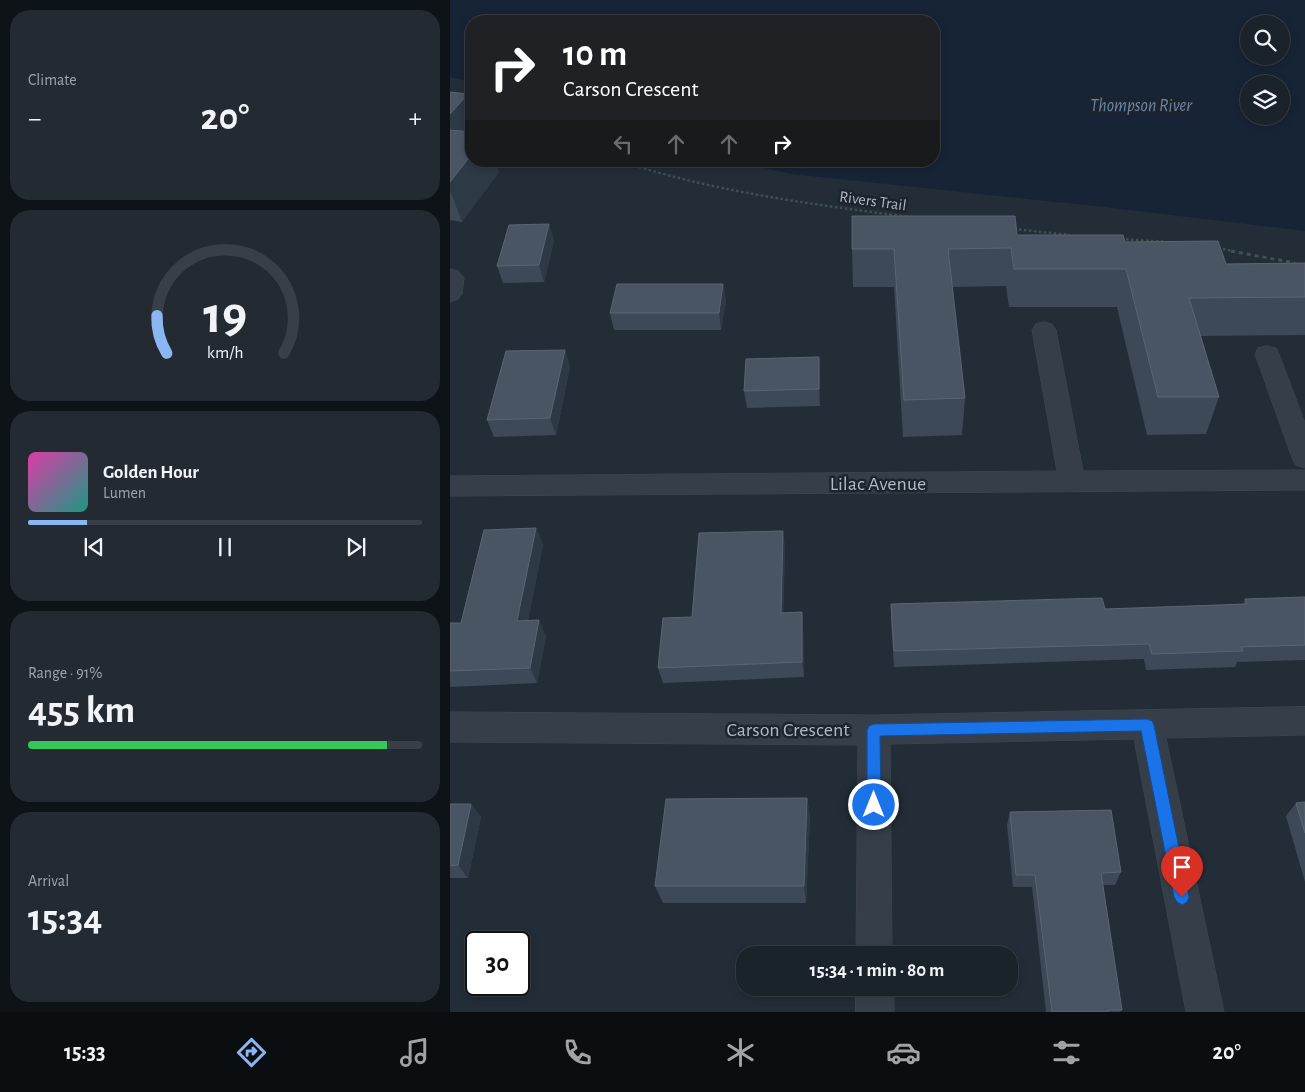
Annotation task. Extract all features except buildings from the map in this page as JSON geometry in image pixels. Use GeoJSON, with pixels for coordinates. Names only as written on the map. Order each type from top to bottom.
{"type":"FeatureCollection","features":[{"type":"Feature","properties":{"kind":"street"},"geometry":{"type":"LineString","coordinates":[[1044,330],[1072,482]]}},
{"type":"Feature","properties":{"kind":"street"},"geometry":{"type":"LineString","coordinates":[[1267,354],[1305,458]]}},
{"type":"Feature","properties":{"kind":"street","name":"Lilac Avenue"},"geometry":{"type":"LineString","coordinates":[[450,486],[1305,480]]}},
{"type":"Feature","properties":{"kind":"street","name":"Carson Crescent"},"geometry":{"type":"LineString","coordinates":[[450,727],[874,730],[1305,721]]}},
{"type":"Feature","properties":{"kind":"street"},"geometry":{"type":"LineString","coordinates":[[1147,725],[1205,1012]]}},
{"type":"Feature","properties":{"kind":"street"},"geometry":{"type":"LineString","coordinates":[[874,730],[874,946]]}},
{"type":"Feature","properties":{"kind":"street"},"geometry":{"type":"LineString","coordinates":[[875,996],[875,1012]]}},
{"type":"Feature","properties":{"kind":"path","name":"Rivers Trail"},"geometry":{"type":"LineString","coordinates":[[641,167],[707,186],[805,203],[913,217]]}},
{"type":"Feature","properties":{"kind":"path"},"geometry":{"type":"LineString","coordinates":[[1010,229],[1078,236]]}},
{"type":"Feature","properties":{"kind":"path"},"geometry":{"type":"LineString","coordinates":[[1118,239],[1167,242]]}},
{"type":"Feature","properties":{"kind":"path"},"geometry":{"type":"LineString","coordinates":[[1214,248],[1298,264]]}},
{"type":"Feature","properties":{"kind":"water","name":"Thompson River"},"geometry":{"type":"Polygon","coordinates":[[[450,0],[1305,0],[1305,231],[1104,207],[792,174],[760,167],[940,167],[940,15],[465,15],[465,81],[450,77],[450,0]]]}},
{"type":"Feature","properties":{"kind":"route"},"geometry":{"type":"LineString","coordinates":[[874,805],[874,730],[1147,725],[1182,897]]}}]}
